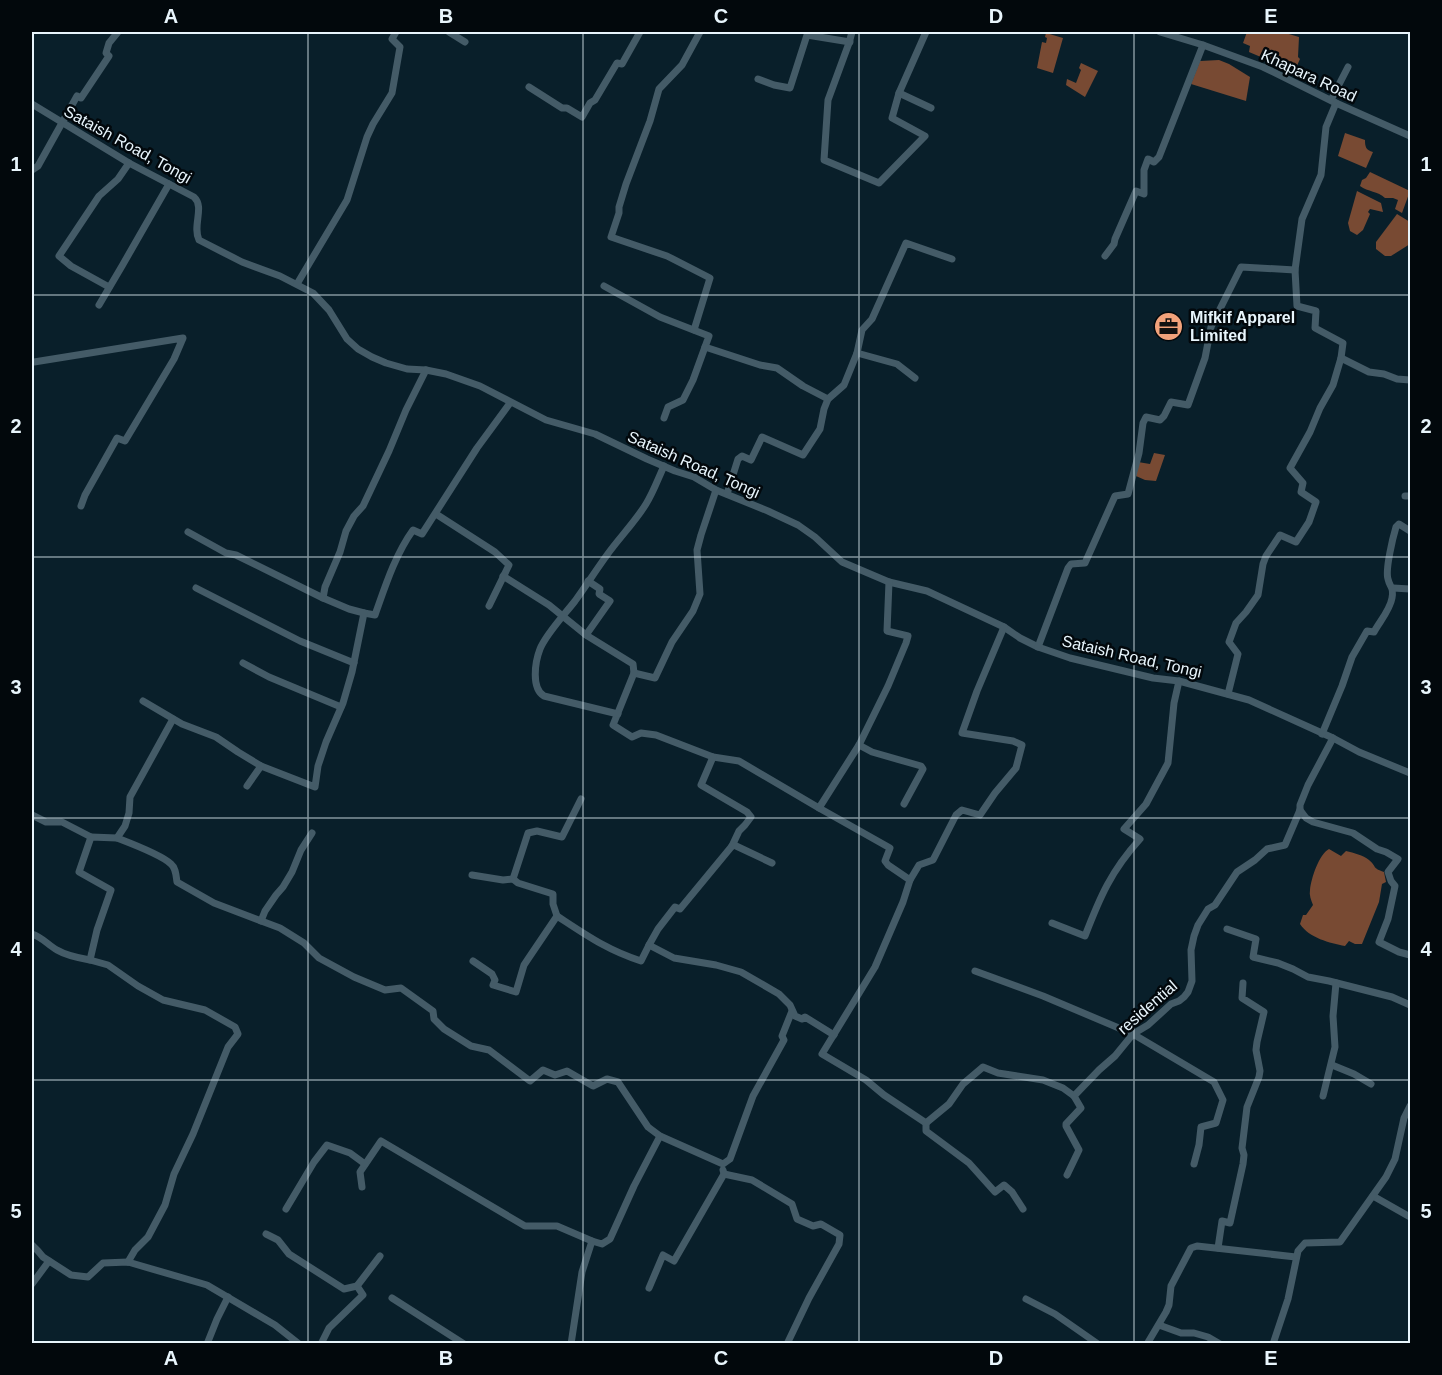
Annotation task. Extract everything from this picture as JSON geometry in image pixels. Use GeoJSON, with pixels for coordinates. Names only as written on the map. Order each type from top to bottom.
{"type":"FeatureCollection","features":[{"type":"Feature","properties":{"kind":"street"},"geometry":{"type":"LineString","coordinates":[[32,170],[38,165],[77,96],[81,98],[109,56],[106,53],[109,43],[117,32]]}},
{"type":"Feature","properties":{"kind":"street"},"geometry":{"type":"LineString","coordinates":[[297,284],[347,200],[367,137],[392,93],[400,47],[392,39],[396,32]]}},
{"type":"Feature","properties":{"kind":"street"},"geometry":{"type":"LineString","coordinates":[[449,32],[465,42]]}},
{"type":"Feature","properties":{"kind":"street"},"geometry":{"type":"LineString","coordinates":[[529,87],[562,108],[567,108],[582,117],[618,63],[622,64],[640,32]]}},
{"type":"Feature","properties":{"kind":"street"},"geometry":{"type":"LineString","coordinates":[[694,330],[710,278],[667,256],[611,237],[626,184],[650,121],[659,88],[682,65],[700,32]]}},
{"type":"Feature","properties":{"kind":"street"},"geometry":{"type":"LineString","coordinates":[[852,32],[828,100],[824,160],[879,183],[926,136],[892,118],[899,93],[926,32]]}},
{"type":"Feature","properties":{"kind":"street","name":"Khapara Road"},"geometry":{"type":"LineString","coordinates":[[1160,32],[1263,67],[1410,136]]}},
{"type":"Feature","properties":{"kind":"street"},"geometry":{"type":"LineString","coordinates":[[758,79],[790,88],[807,35],[850,42]]}},
{"type":"Feature","properties":{"kind":"street"},"geometry":{"type":"LineString","coordinates":[[1105,256],[1114,244],[1136,191],[1144,194],[1144,170],[1148,159],[1155,162],[1159,157],[1203,45]]}},
{"type":"Feature","properties":{"kind":"street"},"geometry":{"type":"LineString","coordinates":[[1228,694],[1238,654],[1229,642],[1236,623],[1258,595],[1266,555],[1280,535],[1296,542],[1309,522],[1316,502],[1301,492],[1303,483],[1290,468],[1333,385],[1343,343],[1315,328],[1316,312],[1297,306],[1295,270],[1302,219],[1321,175],[1326,127],[1333,101],[1348,67]]}},
{"type":"Feature","properties":{"kind":"street"},"geometry":{"type":"LineString","coordinates":[[899,93],[931,108]]}},
{"type":"Feature","properties":{"kind":"street","name":"Sataish Road, Tongi"},"geometry":{"type":"LineString","coordinates":[[32,104],[129,162],[194,197],[199,204],[196,228],[199,240],[242,262],[297,284],[313,293],[347,339],[372,357],[407,369],[446,374],[480,386],[546,420],[595,435],[693,477],[716,490],[798,525],[842,562],[889,582],[927,591],[1004,627],[1038,647],[1070,658],[1153,678],[1179,681],[1249,700],[1359,752],[1410,773]]}},
{"type":"Feature","properties":{"kind":"street"},"geometry":{"type":"LineString","coordinates":[[109,287],[71,266],[59,256],[99,196],[118,179],[129,162]]}},
{"type":"Feature","properties":{"kind":"street"},"geometry":{"type":"LineString","coordinates":[[99,304],[169,184]]}},
{"type":"Feature","properties":{"kind":"street"},"geometry":{"type":"LineString","coordinates":[[727,494],[738,459],[742,456],[751,460],[762,437],[803,455],[820,429],[828,399],[844,385],[857,353],[862,330],[872,319],[906,243],[952,259]]}},
{"type":"Feature","properties":{"kind":"street"},"geometry":{"type":"LineString","coordinates":[[1038,647],[1068,568],[1071,564],[1085,564],[1115,496],[1128,494],[1146,417],[1160,420],[1171,402],[1188,405],[1205,358],[1211,327],[1241,267],[1295,270]]}},
{"type":"Feature","properties":{"kind":"street"},"geometry":{"type":"LineString","coordinates":[[604,286],[660,318],[709,336],[687,393],[683,400],[668,407],[664,418]]}},
{"type":"Feature","properties":{"kind":"street"},"geometry":{"type":"LineString","coordinates":[[33,362],[183,338],[174,360],[125,441],[117,438],[81,506]]}},
{"type":"Feature","properties":{"kind":"street"},"geometry":{"type":"LineString","coordinates":[[705,347],[760,365],[777,368],[803,386],[828,399]]}},
{"type":"Feature","properties":{"kind":"street"},"geometry":{"type":"LineString","coordinates":[[857,353],[897,364],[915,378]]}},
{"type":"Feature","properties":{"kind":"street"},"geometry":{"type":"LineString","coordinates":[[1341,358],[1369,372],[1410,380]]}},
{"type":"Feature","properties":{"kind":"street"},"geometry":{"type":"LineString","coordinates":[[323,598],[346,531],[354,516],[363,506],[426,370]]}},
{"type":"Feature","properties":{"kind":"street"},"geometry":{"type":"LineString","coordinates":[[188,532],[226,553],[236,555],[323,598],[349,609],[375,615],[408,536],[412,530],[422,534],[477,448],[510,403]]}},
{"type":"Feature","properties":{"kind":"street"},"geometry":{"type":"LineString","coordinates":[[618,714],[544,696],[537,688],[535,670],[540,648],[647,503],[664,466]]}},
{"type":"Feature","properties":{"kind":"street"},"geometry":{"type":"LineString","coordinates":[[634,673],[655,678],[672,642],[693,611],[700,594],[697,550],[716,490]]}},
{"type":"Feature","properties":{"kind":"street"},"geometry":{"type":"LineString","coordinates":[[436,514],[487,547],[509,565],[489,606]]}},
{"type":"Feature","properties":{"kind":"street"},"geometry":{"type":"LineString","coordinates":[[1322,734],[1352,657],[1367,630],[1374,632],[1393,596],[1393,588],[1387,579],[1394,532],[1399,524],[1410,531]]}},
{"type":"Feature","properties":{"kind":"street"},"geometry":{"type":"LineString","coordinates":[[504,576],[549,605],[586,635],[633,664],[634,673],[614,725],[632,737],[641,733],[656,735],[713,757],[739,761],[890,848],[885,861],[888,866],[910,880]]}},
{"type":"Feature","properties":{"kind":"street"},"geometry":{"type":"LineString","coordinates":[[586,635],[610,601],[599,594],[600,589],[588,581]]}},
{"type":"Feature","properties":{"kind":"street"},"geometry":{"type":"LineString","coordinates":[[819,808],[860,745],[888,686],[908,636],[887,631],[889,582]]}},
{"type":"Feature","properties":{"kind":"street"},"geometry":{"type":"LineString","coordinates":[[196,588],[300,641],[354,663]]}},
{"type":"Feature","properties":{"kind":"street"},"geometry":{"type":"LineString","coordinates":[[1393,588],[1410,590]]}},
{"type":"Feature","properties":{"kind":"street"},"geometry":{"type":"LineString","coordinates":[[143,701],[182,724],[216,737],[261,765],[315,787],[318,766],[341,707],[354,663],[364,613]]}},
{"type":"Feature","properties":{"kind":"street"},"geometry":{"type":"LineString","coordinates":[[926,1124],[866,1080],[822,1054],[875,968],[910,880],[919,865],[933,860],[956,815],[962,810],[980,814],[1016,768],[1023,745],[1013,741],[962,733],[1004,627]]}},
{"type":"Feature","properties":{"kind":"street"},"geometry":{"type":"LineString","coordinates":[[243,663],[269,677],[341,707]]}},
{"type":"Feature","properties":{"kind":"street"},"geometry":{"type":"LineString","coordinates":[[1052,923],[1085,936],[1109,880],[1124,856],[1140,839],[1124,829],[1146,804],[1168,763],[1174,703],[1179,681]]}},
{"type":"Feature","properties":{"kind":"street"},"geometry":{"type":"LineString","coordinates":[[117,838],[125,826],[130,797],[173,718]]}},
{"type":"Feature","properties":{"kind":"street","name":"residential"},"geometry":{"type":"LineString","coordinates":[[1074,1096],[1115,1056],[1133,1034],[1148,1025],[1171,1004],[1184,997],[1192,981],[1191,950],[1198,925],[1208,909],[1215,905],[1236,872],[1267,849],[1285,845],[1300,810],[1299,805],[1333,738]]}},
{"type":"Feature","properties":{"kind":"street"},"geometry":{"type":"LineString","coordinates":[[860,745],[872,752],[921,766],[923,769],[904,804]]}},
{"type":"Feature","properties":{"kind":"street"},"geometry":{"type":"LineString","coordinates":[[472,875],[503,880],[513,879],[518,883],[553,894],[557,916],[593,940],[622,955],[641,961],[658,929],[675,907],[680,909],[732,846],[739,831],[751,817],[747,812],[701,785],[713,757]]}},
{"type":"Feature","properties":{"kind":"street"},"geometry":{"type":"LineString","coordinates":[[247,786],[261,765]]}},
{"type":"Feature","properties":{"kind":"street"},"geometry":{"type":"LineString","coordinates":[[513,879],[528,833],[537,831],[562,837],[580,799]]}},
{"type":"Feature","properties":{"kind":"street"},"geometry":{"type":"LineString","coordinates":[[1300,810],[1306,818],[1313,822],[1353,833],[1377,849],[1398,859],[1388,872],[1395,886],[1388,919],[1379,942],[1410,955]]}},
{"type":"Feature","properties":{"kind":"street"},"geometry":{"type":"LineString","coordinates":[[32,815],[46,822],[62,822],[92,837],[117,838],[160,857],[172,864],[177,882],[195,893],[214,903],[280,928],[304,943],[319,958],[354,978],[385,990],[401,988],[433,1011],[434,1019],[444,1029],[471,1046],[489,1050],[530,1081],[543,1070],[555,1075],[567,1071],[594,1086],[607,1079],[618,1082],[648,1127],[660,1136],[723,1164]]}},
{"type":"Feature","properties":{"kind":"street"},"geometry":{"type":"LineString","coordinates":[[261,921],[265,911],[284,887],[301,850],[312,833]]}},
{"type":"Feature","properties":{"kind":"street"},"geometry":{"type":"LineString","coordinates":[[90,960],[96,930],[111,890],[79,873],[92,837]]}},
{"type":"Feature","properties":{"kind":"street"},"geometry":{"type":"LineString","coordinates":[[732,846],[741,847],[772,863]]}},
{"type":"Feature","properties":{"kind":"street"},"geometry":{"type":"LineString","coordinates":[[473,961],[492,974],[495,980],[493,985],[516,992],[524,965],[557,916]]}},
{"type":"Feature","properties":{"kind":"street"},"geometry":{"type":"LineString","coordinates":[[1227,929],[1256,939],[1252,957],[1278,963],[1308,977],[1392,997],[1410,1005]]}},
{"type":"Feature","properties":{"kind":"street"},"geometry":{"type":"LineString","coordinates":[[32,934],[55,949],[74,957],[108,965],[163,1000],[205,1010],[235,1027],[238,1034],[228,1047],[193,1134],[174,1174],[165,1205],[148,1237],[135,1250],[129,1262]]}},
{"type":"Feature","properties":{"kind":"street"},"geometry":{"type":"LineString","coordinates":[[649,945],[674,958],[741,972],[779,994],[790,1005],[795,1016],[801,1019],[805,1017],[834,1035]]}},
{"type":"Feature","properties":{"kind":"street"},"geometry":{"type":"LineString","coordinates":[[975,971],[1043,996],[1133,1034],[1214,1082],[1223,1100],[1216,1123],[1201,1127],[1194,1164]]}},
{"type":"Feature","properties":{"kind":"street"},"geometry":{"type":"LineString","coordinates":[[1218,1248],[1222,1221],[1230,1222],[1243,1164],[1242,1148],[1247,1107],[1260,1071],[1256,1050],[1264,1012],[1242,998],[1243,983]]}},
{"type":"Feature","properties":{"kind":"street"},"geometry":{"type":"LineString","coordinates":[[1323,1096],[1335,1047],[1333,1016],[1336,983]]}},
{"type":"Feature","properties":{"kind":"street"},"geometry":{"type":"LineString","coordinates":[[723,1164],[730,1159],[753,1096],[784,1040],[782,1036],[792,1011]]}},
{"type":"Feature","properties":{"kind":"street"},"geometry":{"type":"LineString","coordinates":[[1332,1065],[1371,1084]]}},
{"type":"Feature","properties":{"kind":"street"},"geometry":{"type":"LineString","coordinates":[[1023,1209],[1012,1192],[1004,1185],[995,1192],[969,1163],[926,1131],[926,1124],[949,1104],[963,1084],[983,1067],[998,1073],[1043,1080],[1063,1088],[1074,1096],[1081,1108],[1066,1126],[1079,1150],[1067,1175]]}},
{"type":"Feature","properties":{"kind":"street"},"geometry":{"type":"LineString","coordinates":[[1273,1344],[1288,1299],[1298,1251],[1305,1243],[1340,1242],[1386,1177],[1395,1159],[1404,1118],[1410,1106]]}},
{"type":"Feature","properties":{"kind":"street"},"geometry":{"type":"LineString","coordinates":[[362,1186],[360,1172],[381,1142],[525,1226],[557,1226],[602,1244],[610,1239],[660,1136]]}},
{"type":"Feature","properties":{"kind":"street"},"geometry":{"type":"LineString","coordinates":[[286,1209],[327,1145],[350,1153],[365,1164]]}},
{"type":"Feature","properties":{"kind":"street"},"geometry":{"type":"LineString","coordinates":[[649,1288],[663,1255],[674,1262],[724,1174],[723,1164]]}},
{"type":"Feature","properties":{"kind":"street"},"geometry":{"type":"LineString","coordinates":[[724,1174],[752,1180],[792,1204],[797,1219],[813,1226],[821,1224],[840,1235],[839,1244],[787,1344]]}},
{"type":"Feature","properties":{"kind":"street"},"geometry":{"type":"LineString","coordinates":[[1373,1196],[1410,1217]]}},
{"type":"Feature","properties":{"kind":"street"},"geometry":{"type":"LineString","coordinates":[[266,1234],[278,1240],[289,1254],[344,1289],[357,1286],[380,1256]]}},
{"type":"Feature","properties":{"kind":"street"},"geometry":{"type":"LineString","coordinates":[[570,1344],[582,1272],[592,1241]]}},
{"type":"Feature","properties":{"kind":"street"},"geometry":{"type":"LineString","coordinates":[[32,1245],[43,1257],[71,1275],[88,1277],[103,1263],[129,1262],[207,1285],[276,1324],[299,1344]]}},
{"type":"Feature","properties":{"kind":"street"},"geometry":{"type":"LineString","coordinates":[[1147,1344],[1169,1305],[1171,1286],[1191,1248],[1197,1246],[1296,1257]]}},
{"type":"Feature","properties":{"kind":"street"},"geometry":{"type":"LineString","coordinates":[[32,1284],[49,1261]]}},
{"type":"Feature","properties":{"kind":"street"},"geometry":{"type":"LineString","coordinates":[[321,1344],[329,1328],[363,1295],[357,1286]]}},
{"type":"Feature","properties":{"kind":"street"},"geometry":{"type":"LineString","coordinates":[[207,1344],[228,1297]]}},
{"type":"Feature","properties":{"kind":"street"},"geometry":{"type":"LineString","coordinates":[[392,1298],[464,1344]]}},
{"type":"Feature","properties":{"kind":"street"},"geometry":{"type":"LineString","coordinates":[[1026,1299],[1055,1314],[1098,1344]]}},
{"type":"Feature","properties":{"kind":"street"},"geometry":{"type":"LineString","coordinates":[[1159,1325],[1182,1333],[1194,1333],[1208,1337],[1220,1344]]}},
{"type":"Feature","properties":{"kind":"shaded area"},"geometry":{"type":"Polygon","coordinates":[[[1247,32],[1282,32],[1299,37],[1298,57],[1300,59],[1295,70],[1249,52],[1250,46],[1243,43],[1247,32]]]}},
{"type":"Feature","properties":{"kind":"shaded area"},"geometry":{"type":"Polygon","coordinates":[[[1046,33],[1063,38],[1053,73],[1037,68],[1042,42],[1046,43],[1046,33]]]}},
{"type":"Feature","properties":{"kind":"shaded area"},"geometry":{"type":"Polygon","coordinates":[[[1219,60],[1250,77],[1246,101],[1191,84],[1200,61],[1219,60]]]}},
{"type":"Feature","properties":{"kind":"shaded area"},"geometry":{"type":"Polygon","coordinates":[[[1081,63],[1098,71],[1085,97],[1066,85],[1067,79],[1076,83],[1081,63]]]}},
{"type":"Feature","properties":{"kind":"shaded area"},"geometry":{"type":"Polygon","coordinates":[[[1345,133],[1365,140],[1366,148],[1373,152],[1366,168],[1338,156],[1345,133]]]}},
{"type":"Feature","properties":{"kind":"shaded area"},"geometry":{"type":"Polygon","coordinates":[[[1370,172],[1410,191],[1402,213],[1395,209],[1398,200],[1385,198],[1360,186],[1362,180],[1370,172]]]}},
{"type":"Feature","properties":{"kind":"shaded area"},"geometry":{"type":"Polygon","coordinates":[[[1357,191],[1381,203],[1383,212],[1370,209],[1363,230],[1357,235],[1350,231],[1348,223],[1357,191]]]}},
{"type":"Feature","properties":{"kind":"shaded area"},"geometry":{"type":"Polygon","coordinates":[[[1397,214],[1410,222],[1410,244],[1391,256],[1385,256],[1376,249],[1376,242],[1397,214]]]}},
{"type":"Feature","properties":{"kind":"shaded area"},"geometry":{"type":"Polygon","coordinates":[[[1154,453],[1165,455],[1156,481],[1136,476],[1138,462],[1150,464],[1154,453]]]}},
{"type":"Feature","properties":{"kind":"shaded area"},"geometry":{"type":"Polygon","coordinates":[[[1329,849],[1341,856],[1346,851],[1361,855],[1384,872],[1386,882],[1382,884],[1379,902],[1362,944],[1349,941],[1345,946],[1327,941],[1309,933],[1300,924],[1303,915],[1306,915],[1313,905],[1310,892],[1316,867],[1329,849]]]}},
{"type":"Feature","properties":{"kind":"place","name":"Mifkif Apparel Limited"},"geometry":{"type":"Point","coordinates":[1169,326]}}]}
